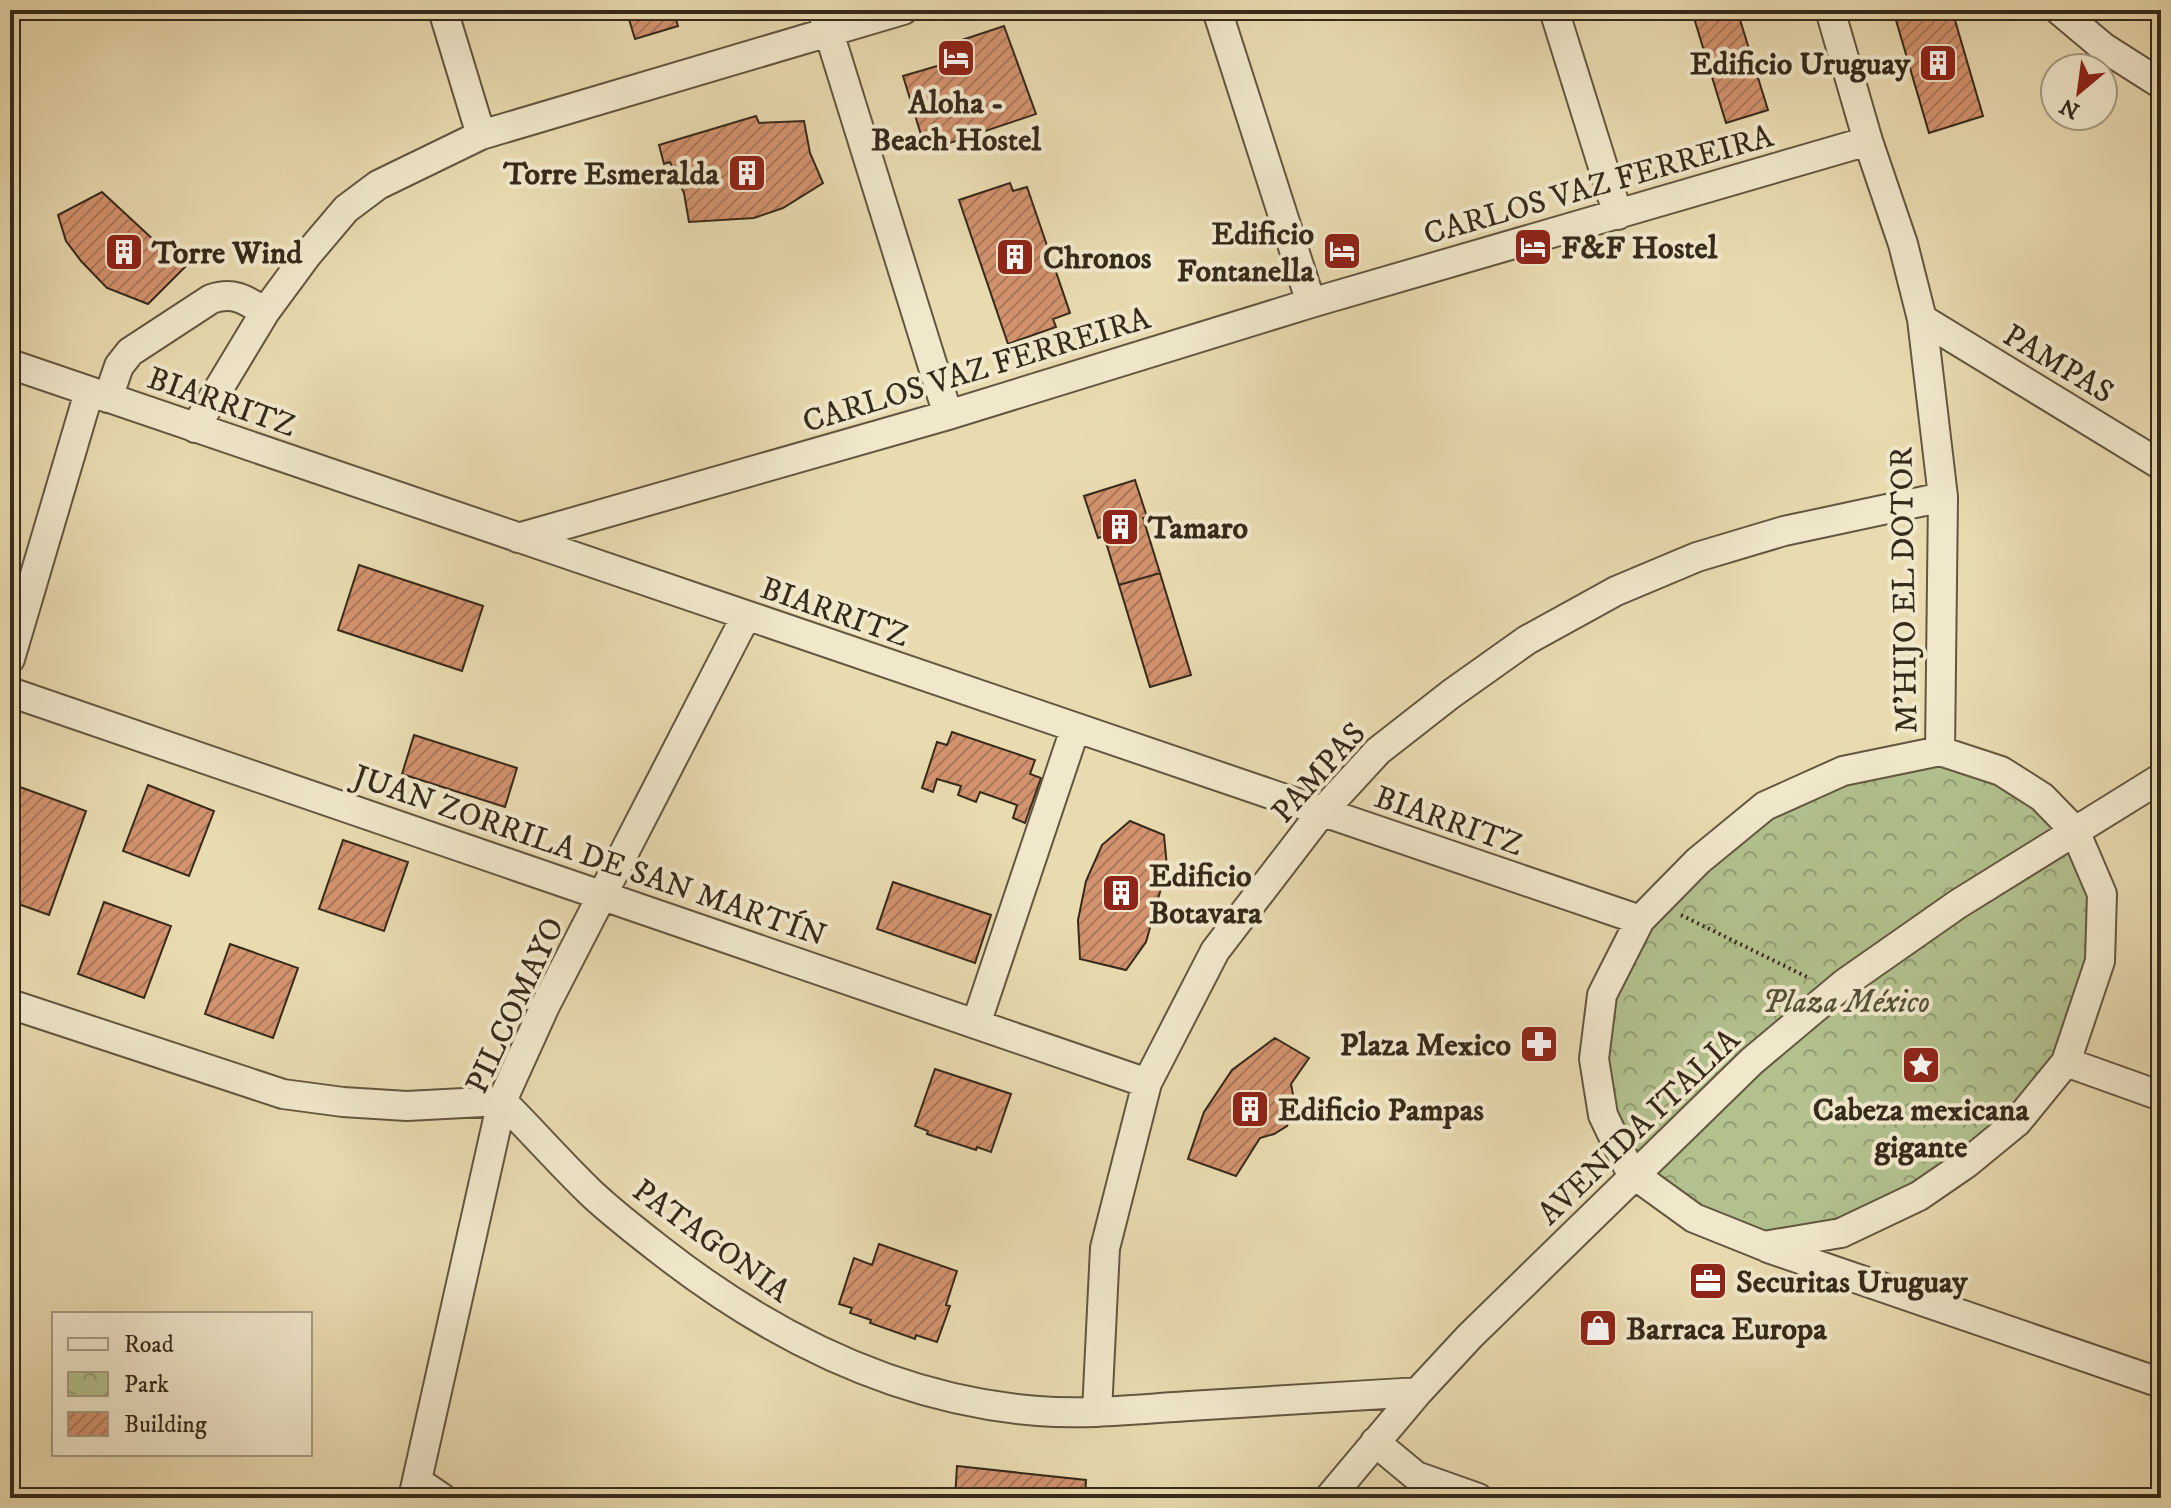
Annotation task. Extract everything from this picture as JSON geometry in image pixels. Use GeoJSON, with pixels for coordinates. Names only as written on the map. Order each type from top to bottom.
{"type":"FeatureCollection","features":[{"type":"Feature","properties":{"kind":"street"},"geometry":{"type":"LineString","coordinates":[[443,10],[481,135]]}},
{"type":"Feature","properties":{"kind":"street"},"geometry":{"type":"LineString","coordinates":[[195,428],[265,312],[307,255],[346,209],[378,185],[481,135],[825,21],[903,10]]}},
{"type":"Feature","properties":{"kind":"street"},"geometry":{"type":"LineString","coordinates":[[1217,10],[1311,303]]}},
{"type":"Feature","properties":{"kind":"street"},"geometry":{"type":"LineString","coordinates":[[1554,10],[1618,215]]}},
{"type":"Feature","properties":{"kind":"street","name":"M'HIJO EL DOTOR"},"geometry":{"type":"LineString","coordinates":[[1830,10],[1868,141],[1903,244],[1922,319],[1943,497],[1940,751]]}},
{"type":"Feature","properties":{"kind":"street"},"geometry":{"type":"LineString","coordinates":[[2059,10],[2103,47],[2161,84]]}},
{"type":"Feature","properties":{"kind":"street"},"geometry":{"type":"LineString","coordinates":[[825,21],[948,415]]}},
{"type":"Feature","properties":{"kind":"street","name":"CARLOS VAZ FERREIRA"},"geometry":{"type":"LineString","coordinates":[[518,538],[948,415],[1311,303],[1868,141]]}},
{"type":"Feature","properties":{"kind":"street"},"geometry":{"type":"LineString","coordinates":[[10,659],[98,395],[119,366],[130,352],[211,299],[224,294],[239,296],[265,312]]}},
{"type":"Feature","properties":{"kind":"street","name":"PAMPAS"},"geometry":{"type":"LineString","coordinates":[[1922,319],[2161,465]]}},
{"type":"Feature","properties":{"kind":"street","name":"BIARRITZ"},"geometry":{"type":"LineString","coordinates":[[10,363],[1321,813],[1648,911]]}},
{"type":"Feature","properties":{"kind":"street","name":"PAMPAS"},"geometry":{"type":"LineString","coordinates":[[1097,1412],[1105,1248],[1147,1083],[1215,951],[1321,813],[1378,751],[1527,640],[1616,591],[1697,557],[1784,531],[1943,497]]}},
{"type":"Feature","properties":{"kind":"street","name":"PILCOMAYO"},"geometry":{"type":"LineString","coordinates":[[415,1490],[502,1101],[545,1006],[746,616]]}},
{"type":"Feature","properties":{"kind":"street","name":"JUAN ZORRILA DE SAN MARTÍN"},"geometry":{"type":"LineString","coordinates":[[10,692],[1147,1083]]}},
{"type":"Feature","properties":{"kind":"street"},"geometry":{"type":"LineString","coordinates":[[976,1024],[1075,729]]}},
{"type":"Feature","properties":{"kind":"street"},"geometry":{"type":"LineString","coordinates":[[1764,1246],[1841,1233],[1919,1196],[1967,1163],[2017,1122],[2066,1062],[2100,961],[2102,894],[2075,831],[2042,797],[2001,771],[1940,751],[1843,771],[1765,806],[1698,861],[1648,911],[1602,995],[1594,1059],[1603,1115],[1627,1165],[1636,1176],[1694,1218],[1764,1246],[2161,1383]]}},
{"type":"Feature","properties":{"kind":"street","name":"AVENIDA ITALIA"},"geometry":{"type":"LineString","coordinates":[[1329,1498],[1418,1392],[1470,1336],[1752,1061],[1845,983],[1958,904],[2161,778]]}},
{"type":"Feature","properties":{"kind":"street"},"geometry":{"type":"LineString","coordinates":[[10,1004],[283,1094],[407,1106],[502,1101]]}},
{"type":"Feature","properties":{"kind":"street"},"geometry":{"type":"LineString","coordinates":[[2066,1062],[2161,1096]]}},
{"type":"Feature","properties":{"kind":"street","name":"PATAGONIA"},"geometry":{"type":"LineString","coordinates":[[502,1101],[592,1194],[697,1279],[751,1315],[807,1345],[887,1380],[983,1405],[1041,1411],[1097,1412],[1418,1392]]}},
{"type":"Feature","properties":{"kind":"street"},"geometry":{"type":"LineString","coordinates":[[1375,1442],[1416,1476],[1478,1498]]}},
{"type":"Feature","properties":{"kind":"street"},"geometry":{"type":"LineString","coordinates":[[415,1490],[442,1498]]}},
{"type":"Feature","properties":{"kind":"path"},"geometry":{"type":"LineString","coordinates":[[1648,911],[1815,981]]}},
{"type":"Feature","properties":{"kind":"green space","name":"Plaza México"},"geometry":{"type":"Polygon","coordinates":[[[1940,751],[2042,797],[2102,894],[2066,1062],[1919,1196],[1764,1246],[1636,1176],[1603,1115],[1602,995],[1640,920],[1765,806],[1940,751]]]}},
{"type":"Feature","properties":{"kind":"building"},"geometry":{"type":"Polygon","coordinates":[[[619,10],[694,10],[675,16],[678,26],[635,39],[628,16],[621,18],[619,10]]]}},
{"type":"Feature","properties":{"kind":"building"},"geometry":{"type":"Polygon","coordinates":[[[1721,10],[1737,10],[1768,110],[1726,123],[1694,18],[1721,10]]]}},
{"type":"Feature","properties":{"kind":"building","name":"Edificio Uruguay"},"geometry":{"type":"Polygon","coordinates":[[[1893,10],[1952,10],[1983,116],[1929,133],[1893,10]]]}},
{"type":"Feature","properties":{"kind":"building"},"geometry":{"type":"Polygon","coordinates":[[[1004,26],[1036,114],[926,151],[903,76],[968,57],[962,40],[1004,26]]]}},
{"type":"Feature","properties":{"kind":"building","name":"Torre Esmeralda"},"geometry":{"type":"Polygon","coordinates":[[[756,116],[759,123],[804,121],[810,153],[823,183],[783,208],[754,218],[689,222],[684,193],[670,162],[664,164],[659,145],[756,116]]]}},
{"type":"Feature","properties":{"kind":"building","name":"Chronos"},"geometry":{"type":"Polygon","coordinates":[[[1010,183],[1013,191],[1027,187],[1070,313],[1053,319],[1056,327],[1008,344],[959,200],[1010,183]]]}},
{"type":"Feature","properties":{"kind":"building","name":"Torre Wind"},"geometry":{"type":"Polygon","coordinates":[[[102,192],[158,244],[191,261],[148,304],[107,288],[66,241],[58,215],[102,192]]]}},
{"type":"Feature","properties":{"kind":"building","name":"Tamaro"},"geometry":{"type":"Polygon","coordinates":[[[1135,480],[1160,573],[1119,585],[1104,536],[1098,538],[1084,496],[1135,480]]]}},
{"type":"Feature","properties":{"kind":"building"},"geometry":{"type":"Polygon","coordinates":[[[359,565],[483,606],[462,671],[338,630],[359,565]]]}},
{"type":"Feature","properties":{"kind":"building"},"geometry":{"type":"Polygon","coordinates":[[[1160,573],[1191,675],[1150,687],[1119,585],[1160,573]]]}},
{"type":"Feature","properties":{"kind":"building"},"geometry":{"type":"Polygon","coordinates":[[[952,732],[1035,760],[1030,774],[1041,778],[1025,823],[1013,818],[1017,805],[980,792],[976,802],[958,795],[961,786],[937,779],[933,792],[922,788],[937,742],[947,745],[952,732]]]}},
{"type":"Feature","properties":{"kind":"building"},"geometry":{"type":"Polygon","coordinates":[[[414,735],[517,768],[505,807],[402,774],[414,735]]]}},
{"type":"Feature","properties":{"kind":"building"},"geometry":{"type":"Polygon","coordinates":[[[148,785],[214,811],[189,876],[123,851],[148,785]]]}},
{"type":"Feature","properties":{"kind":"building"},"geometry":{"type":"Polygon","coordinates":[[[20,787],[86,811],[49,915],[10,901],[10,816],[20,787]]]}},
{"type":"Feature","properties":{"kind":"building","name":"Edificio Botavara"},"geometry":{"type":"Polygon","coordinates":[[[1130,821],[1164,835],[1167,867],[1146,942],[1126,970],[1080,959],[1078,920],[1086,881],[1102,845],[1130,821]]]}},
{"type":"Feature","properties":{"kind":"building"},"geometry":{"type":"Polygon","coordinates":[[[343,840],[408,862],[384,931],[319,909],[343,840]]]}},
{"type":"Feature","properties":{"kind":"building"},"geometry":{"type":"Polygon","coordinates":[[[893,882],[991,915],[975,963],[877,929],[893,882]]]}},
{"type":"Feature","properties":{"kind":"building"},"geometry":{"type":"Polygon","coordinates":[[[104,902],[171,926],[144,998],[78,974],[104,902]]]}},
{"type":"Feature","properties":{"kind":"building"},"geometry":{"type":"Polygon","coordinates":[[[230,944],[298,968],[273,1038],[205,1014],[230,944]]]}},
{"type":"Feature","properties":{"kind":"building","name":"Edificio Pampas"},"geometry":{"type":"Polygon","coordinates":[[[1275,1038],[1309,1058],[1291,1084],[1295,1105],[1287,1126],[1260,1138],[1236,1176],[1188,1159],[1204,1112],[1232,1070],[1275,1038]]]}},
{"type":"Feature","properties":{"kind":"building"},"geometry":{"type":"Polygon","coordinates":[[[935,1069],[1011,1094],[991,1152],[927,1134],[928,1131],[915,1126],[935,1069]]]}},
{"type":"Feature","properties":{"kind":"building"},"geometry":{"type":"Polygon","coordinates":[[[879,1244],[957,1271],[946,1305],[950,1306],[937,1342],[916,1335],[915,1339],[870,1323],[871,1320],[850,1313],[852,1308],[839,1304],[854,1258],[872,1265],[879,1244]]]}},
{"type":"Feature","properties":{"kind":"building"},"geometry":{"type":"Polygon","coordinates":[[[957,1466],[1086,1480],[1085,1498],[955,1498],[957,1466]]]}},
{"type":"Feature","properties":{"kind":"place","name":"Aloha - Beach Hostel"},"geometry":{"type":"Point","coordinates":[956,58]}},
{"type":"Feature","properties":{"kind":"place","name":"Edificio Uruguay"},"geometry":{"type":"Point","coordinates":[1938,63]}},
{"type":"Feature","properties":{"kind":"place","name":"Torre Esmeralda"},"geometry":{"type":"Point","coordinates":[747,173]}},
{"type":"Feature","properties":{"kind":"place","name":"F&F Hostel"},"geometry":{"type":"Point","coordinates":[1533,247]}},
{"type":"Feature","properties":{"kind":"place","name":"Edificio Fontanella"},"geometry":{"type":"Point","coordinates":[1342,251]}},
{"type":"Feature","properties":{"kind":"place","name":"Torre Wind"},"geometry":{"type":"Point","coordinates":[124,252]}},
{"type":"Feature","properties":{"kind":"place","name":"Chronos"},"geometry":{"type":"Point","coordinates":[1015,257]}},
{"type":"Feature","properties":{"kind":"place","name":"Tamaro"},"geometry":{"type":"Point","coordinates":[1120,527]}},
{"type":"Feature","properties":{"kind":"place","name":"Edificio Botavara"},"geometry":{"type":"Point","coordinates":[1121,893]}},
{"type":"Feature","properties":{"kind":"place","name":"Plaza Mexico"},"geometry":{"type":"Point","coordinates":[1539,1044]}},
{"type":"Feature","properties":{"kind":"place","name":"Cabeza mexicana gigante"},"geometry":{"type":"Point","coordinates":[1921,1065]}},
{"type":"Feature","properties":{"kind":"place","name":"Edificio Pampas"},"geometry":{"type":"Point","coordinates":[1250,1109]}},
{"type":"Feature","properties":{"kind":"place","name":"Securitas Uruguay"},"geometry":{"type":"Point","coordinates":[1708,1281]}},
{"type":"Feature","properties":{"kind":"place","name":"Barraca Europa"},"geometry":{"type":"Point","coordinates":[1598,1328]}}]}
